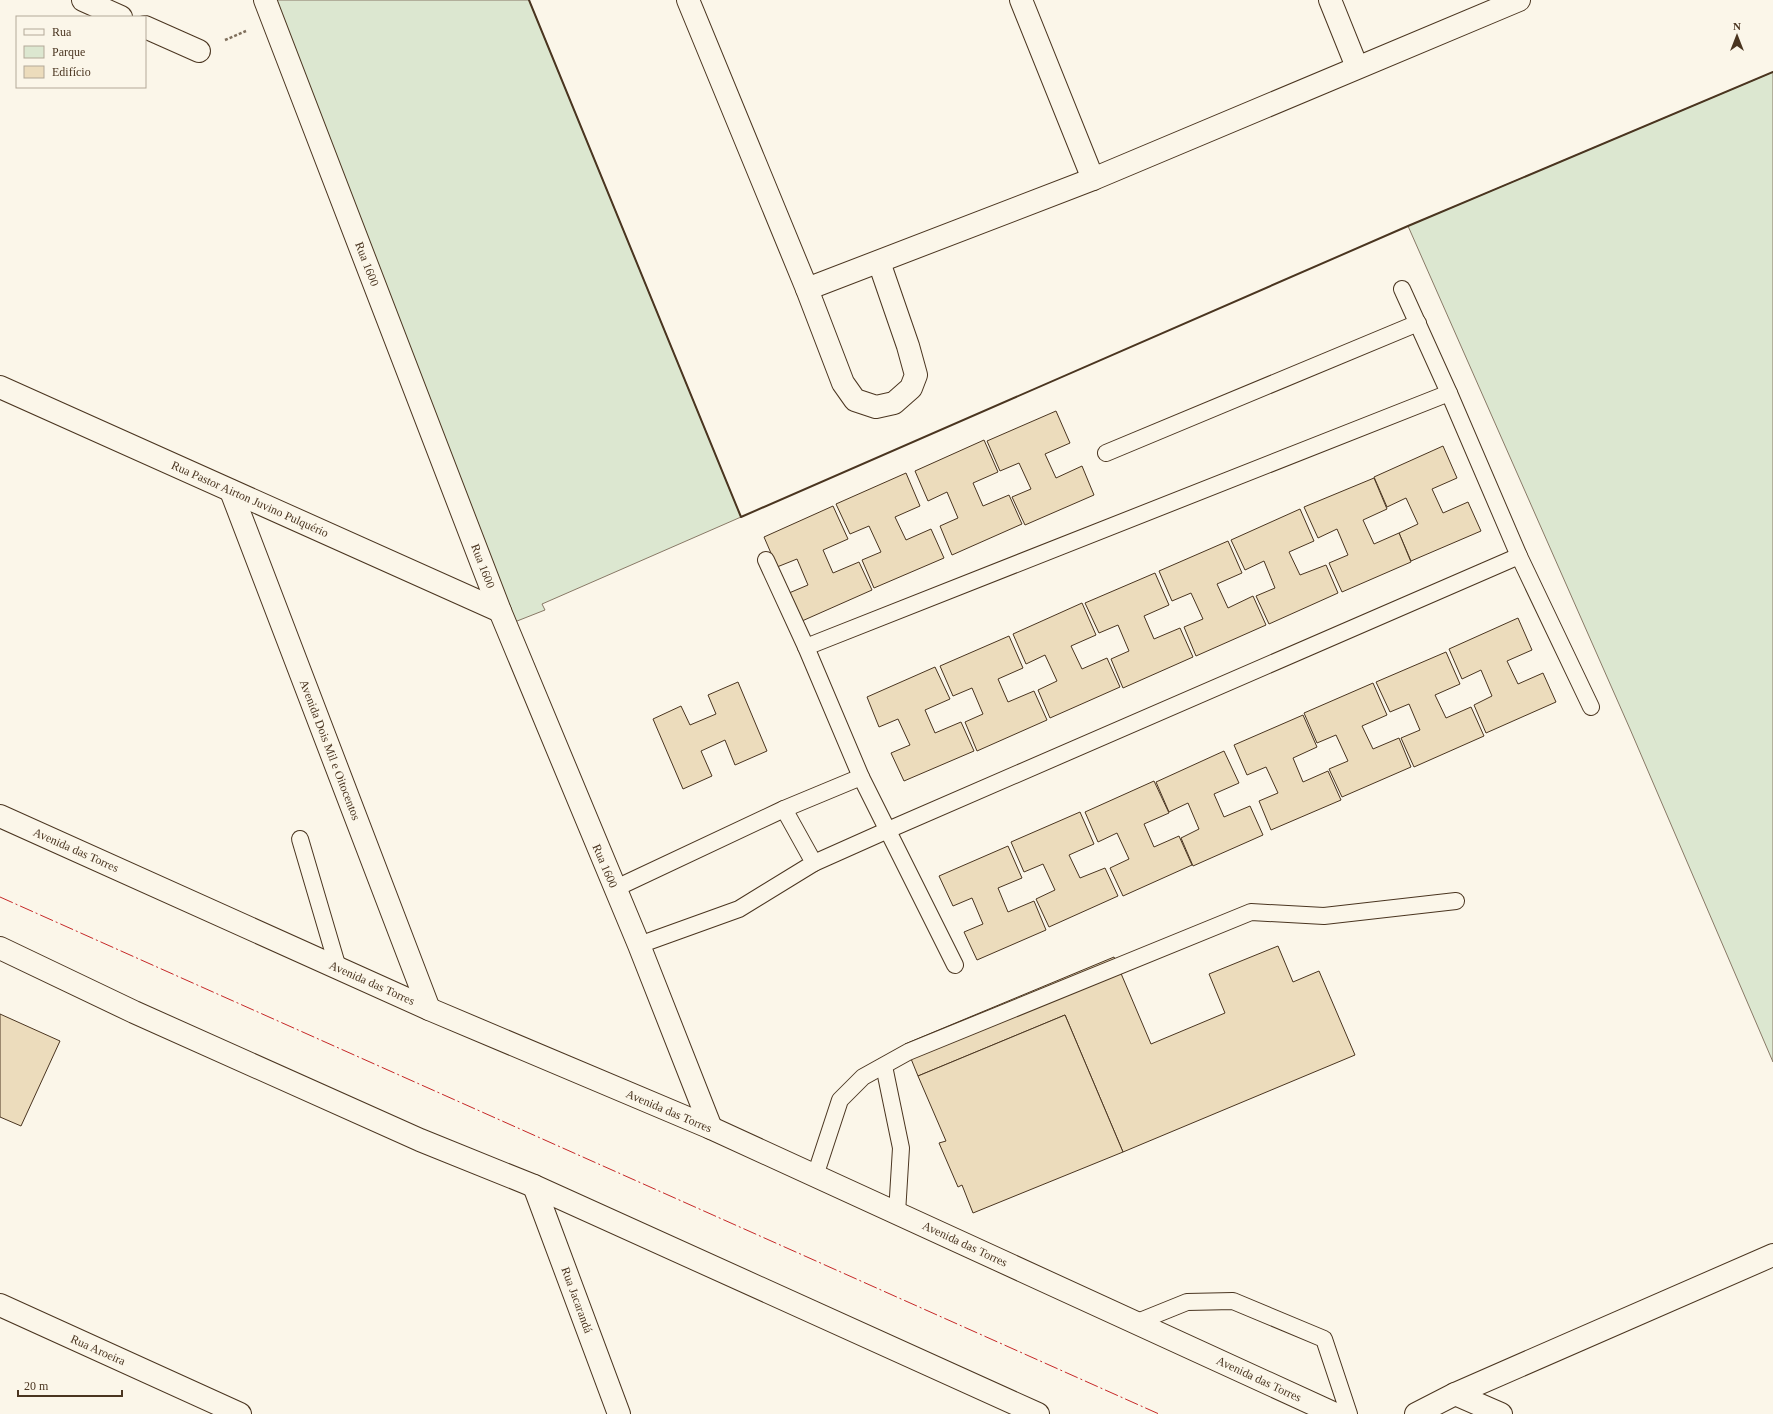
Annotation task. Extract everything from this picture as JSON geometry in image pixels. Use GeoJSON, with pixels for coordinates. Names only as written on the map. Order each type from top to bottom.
{"type":"FeatureCollection","features":[{"type":"Feature","properties":{"kind":"street"},"geometry":{"type":"LineString","coordinates":[[83,0],[119,16]]}},
{"type":"Feature","properties":{"kind":"street","name":"Rua 1600"},"geometry":{"type":"LineString","coordinates":[[265,0],[500,611],[614,889],[639,945],[711,1128]]}},
{"type":"Feature","properties":{"kind":"street"},"geometry":{"type":"LineString","coordinates":[[688,0],[807,289],[843,383],[855,400],[876,407],[894,403],[911,388],[916,375],[880,262]]}},
{"type":"Feature","properties":{"kind":"street"},"geometry":{"type":"LineString","coordinates":[[1021,0],[1093,179]]}},
{"type":"Feature","properties":{"kind":"street"},"geometry":{"type":"LineString","coordinates":[[1330,0],[1357,67]]}},
{"type":"Feature","properties":{"kind":"street"},"geometry":{"type":"LineString","coordinates":[[807,289],[1093,179],[1519,0]]}},
{"type":"Feature","properties":{"kind":"street"},"geometry":{"type":"LineString","coordinates":[[146,27],[199,51]]}},
{"type":"Feature","properties":{"kind":"street","name":"Rua Pastor Airton Juvino Pulquério"},"geometry":{"type":"LineString","coordinates":[[0,387],[500,611]]}},
{"type":"Feature","properties":{"kind":"street","name":"Avenida Dois Mil e Oitocentos"},"geometry":{"type":"LineString","coordinates":[[231,491],[429,1009]]}},
{"type":"Feature","properties":{"kind":"street","name":"Avenida das Torres"},"geometry":{"type":"LineString","coordinates":[[0,816],[429,1009],[711,1128],[1335,1414]]}},
{"type":"Feature","properties":{"kind":"street"},"geometry":{"type":"LineString","coordinates":[[0,948],[141,1015],[413,1137],[534,1186],[1038,1414]]}},
{"type":"Feature","properties":{"kind":"street","name":"Rua Jacarandá"},"geometry":{"type":"LineString","coordinates":[[534,1186],[619,1414]]}},
{"type":"Feature","properties":{"kind":"street"},"geometry":{"type":"LineString","coordinates":[[1416,1414],[1455,1394],[1773,1255]]}},
{"type":"Feature","properties":{"kind":"street","name":"Rua Aroeira"},"geometry":{"type":"LineString","coordinates":[[0,1305],[240,1414]]}},
{"type":"Feature","properties":{"kind":"street"},"geometry":{"type":"LineString","coordinates":[[1455,1394],[1501,1414]]}},
{"type":"Feature","properties":{"kind":"lane"},"geometry":{"type":"LineString","coordinates":[[1402,289],[1450,393],[1519,556],[1591,707]]}},
{"type":"Feature","properties":{"kind":"lane"},"geometry":{"type":"LineString","coordinates":[[1106,453],[1418,323]]}},
{"type":"Feature","properties":{"kind":"lane"},"geometry":{"type":"LineString","coordinates":[[806,648],[1450,393]]}},
{"type":"Feature","properties":{"kind":"lane"},"geometry":{"type":"LineString","coordinates":[[639,945],[739,909],[814,864],[888,830],[1519,556]]}},
{"type":"Feature","properties":{"kind":"lane"},"geometry":{"type":"LineString","coordinates":[[766,560],[861,776],[955,965]]}},
{"type":"Feature","properties":{"kind":"lane"},"geometry":{"type":"LineString","coordinates":[[614,889],[784,809],[861,776]]}},
{"type":"Feature","properties":{"kind":"lane"},"geometry":{"type":"LineString","coordinates":[[784,809],[814,864]]}},
{"type":"Feature","properties":{"kind":"lane"},"geometry":{"type":"LineString","coordinates":[[300,839],[338,968]]}},
{"type":"Feature","properties":{"kind":"lane"},"geometry":{"type":"LineString","coordinates":[[815,1176],[840,1100],[863,1077],[908,1052],[1251,912],[1324,916],[1456,901]]}},
{"type":"Feature","properties":{"kind":"lane"},"geometry":{"type":"LineString","coordinates":[[884,1066],[901,1148],[897,1213]]}},
{"type":"Feature","properties":{"kind":"lane"},"geometry":{"type":"LineString","coordinates":[[1135,1323],[1187,1302],[1233,1301],[1324,1339],[1349,1414]]}},
{"type":"Feature","properties":{"kind":"path"},"geometry":{"type":"LineString","coordinates":[[199,51],[273,20]]}},
{"type":"Feature","properties":{"kind":"green space"},"geometry":{"type":"Polygon","coordinates":[[[269,0],[529,0],[741,517],[542,604],[545,610],[512,623],[269,0]]]}},
{"type":"Feature","properties":{"kind":"green space"},"geometry":{"type":"Polygon","coordinates":[[[1773,72],[1773,1062],[1630,729],[1408,226],[1773,72]]]}},
{"type":"Feature","properties":{"kind":"building"},"geometry":{"type":"Polygon","coordinates":[[[1056,411],[1070,443],[1045,454],[1056,478],[1082,466],[1094,495],[1025,525],[1012,497],[1031,489],[1019,463],[1000,471],[987,441],[1056,411]]]}},
{"type":"Feature","properties":{"kind":"building"},"geometry":{"type":"Polygon","coordinates":[[[984,440],[998,472],[973,483],[983,506],[1009,495],[1022,524],[952,555],[940,526],[958,518],[947,492],[928,501],[915,471],[984,440]]]}},
{"type":"Feature","properties":{"kind":"building"},"geometry":{"type":"Polygon","coordinates":[[[1443,446],[1457,478],[1432,489],[1443,513],[1468,502],[1481,531],[1411,561],[1399,533],[1418,524],[1406,498],[1387,507],[1374,477],[1443,446]]]}},
{"type":"Feature","properties":{"kind":"building"},"geometry":{"type":"Polygon","coordinates":[[[906,473],[920,506],[895,517],[906,540],[931,529],[944,558],[874,588],[862,560],[881,552],[869,526],[850,534],[836,504],[906,473]]]}},
{"type":"Feature","properties":{"kind":"building"},"geometry":{"type":"Polygon","coordinates":[[[1374,478],[1387,509],[1363,520],[1374,544],[1399,533],[1411,562],[1342,592],[1329,563],[1348,555],[1337,529],[1318,538],[1304,507],[1374,478]]]}},
{"type":"Feature","properties":{"kind":"building"},"geometry":{"type":"Polygon","coordinates":[[[833,506],[848,539],[823,550],[833,573],[859,562],[872,590],[802,621],[789,593],[808,585],[797,559],[777,567],[764,537],[833,506]]]}},
{"type":"Feature","properties":{"kind":"building"},"geometry":{"type":"Polygon","coordinates":[[[1300,509],[1314,541],[1289,552],[1300,575],[1326,565],[1338,593],[1269,624],[1256,596],[1275,588],[1264,561],[1245,570],[1231,540],[1300,509]]]}},
{"type":"Feature","properties":{"kind":"building"},"geometry":{"type":"Polygon","coordinates":[[[1228,541],[1242,573],[1217,584],[1228,608],[1253,596],[1266,625],[1196,656],[1184,627],[1203,619],[1191,593],[1172,601],[1159,571],[1228,541]]]}},
{"type":"Feature","properties":{"kind":"building"},"geometry":{"type":"Polygon","coordinates":[[[1155,573],[1169,605],[1144,616],[1154,639],[1180,628],[1193,657],[1123,688],[1111,659],[1129,651],[1118,625],[1099,633],[1085,603],[1155,573]]]}},
{"type":"Feature","properties":{"kind":"building"},"geometry":{"type":"Polygon","coordinates":[[[1082,603],[1096,635],[1071,646],[1082,669],[1107,658],[1120,687],[1050,718],[1038,690],[1057,681],[1045,655],[1026,664],[1013,634],[1082,603]]]}},
{"type":"Feature","properties":{"kind":"building"},"geometry":{"type":"Polygon","coordinates":[[[1518,618],[1532,650],[1507,661],[1518,684],[1543,673],[1556,702],[1486,733],[1474,705],[1492,696],[1481,670],[1462,679],[1449,649],[1518,618]]]}},
{"type":"Feature","properties":{"kind":"building"},"geometry":{"type":"Polygon","coordinates":[[[1009,636],[1023,668],[998,679],[1008,702],[1034,691],[1047,720],[977,751],[965,722],[983,714],[972,688],[953,696],[940,666],[1009,636]]]}},
{"type":"Feature","properties":{"kind":"building"},"geometry":{"type":"Polygon","coordinates":[[[1446,652],[1460,684],[1435,695],[1446,718],[1471,707],[1484,736],[1414,767],[1401,738],[1420,730],[1409,704],[1390,712],[1376,682],[1446,652]]]}},
{"type":"Feature","properties":{"kind":"building"},"geometry":{"type":"Polygon","coordinates":[[[935,667],[950,699],[925,710],[935,733],[961,722],[974,751],[904,781],[891,753],[910,745],[898,719],[879,727],[867,697],[935,667]]]}},
{"type":"Feature","properties":{"kind":"building"},"geometry":{"type":"Polygon","coordinates":[[[738,682],[767,751],[735,765],[725,740],[701,751],[712,776],[683,789],[653,719],[681,706],[690,725],[716,714],[708,695],[738,682]]]}},
{"type":"Feature","properties":{"kind":"building"},"geometry":{"type":"Polygon","coordinates":[[[1373,683],[1387,715],[1362,726],[1373,749],[1399,738],[1411,767],[1342,797],[1329,769],[1348,761],[1336,735],[1317,743],[1304,713],[1373,683]]]}},
{"type":"Feature","properties":{"kind":"building"},"geometry":{"type":"Polygon","coordinates":[[[1303,715],[1317,747],[1293,758],[1303,782],[1328,771],[1341,800],[1271,830],[1259,801],[1278,793],[1266,767],[1247,775],[1234,745],[1303,715]]]}},
{"type":"Feature","properties":{"kind":"building"},"geometry":{"type":"Polygon","coordinates":[[[1224,751],[1239,783],[1214,794],[1224,817],[1250,806],[1263,835],[1193,866],[1181,838],[1199,829],[1188,803],[1169,812],[1156,782],[1224,751]]]}},
{"type":"Feature","properties":{"kind":"building"},"geometry":{"type":"Polygon","coordinates":[[[1154,781],[1169,813],[1144,824],[1154,847],[1179,836],[1192,865],[1123,896],[1110,868],[1129,859],[1117,833],[1098,842],[1085,812],[1154,781]]]}},
{"type":"Feature","properties":{"kind":"building"},"geometry":{"type":"Polygon","coordinates":[[[1080,812],[1094,844],[1069,855],[1080,878],[1105,868],[1118,896],[1049,927],[1036,899],[1055,890],[1043,864],[1024,872],[1011,842],[1080,812]]]}},
{"type":"Feature","properties":{"kind":"building"},"geometry":{"type":"Polygon","coordinates":[[[1008,846],[1022,878],[998,888],[1008,912],[1034,901],[1046,930],[977,960],[964,932],[983,924],[972,898],[953,906],[939,876],[1008,846]]]}},
{"type":"Feature","properties":{"kind":"building"},"geometry":{"type":"Polygon","coordinates":[[[1278,946],[1293,982],[1319,971],[1355,1055],[1123,1152],[1065,1015],[918,1076],[905,1044],[1114,957],[1151,1044],[1225,1013],[1209,974],[1278,946]]]}},
{"type":"Feature","properties":{"kind":"building"},"geometry":{"type":"Polygon","coordinates":[[[0,1014],[60,1041],[21,1126],[0,1117],[0,1014]]]}},
{"type":"Feature","properties":{"kind":"building"},"geometry":{"type":"Polygon","coordinates":[[[1065,1015],[1123,1152],[973,1213],[962,1185],[958,1187],[939,1143],[946,1141],[918,1076],[1065,1015]]]}},
{"type":"Feature","properties":{"kind":"wall"},"geometry":{"type":"LineString","coordinates":[[529,0],[741,517],[1408,226],[1773,72]]}},
{"type":"Feature","properties":{"kind":"power"},"geometry":{"type":"LineString","coordinates":[[0,897],[1159,1414]]}}]}
